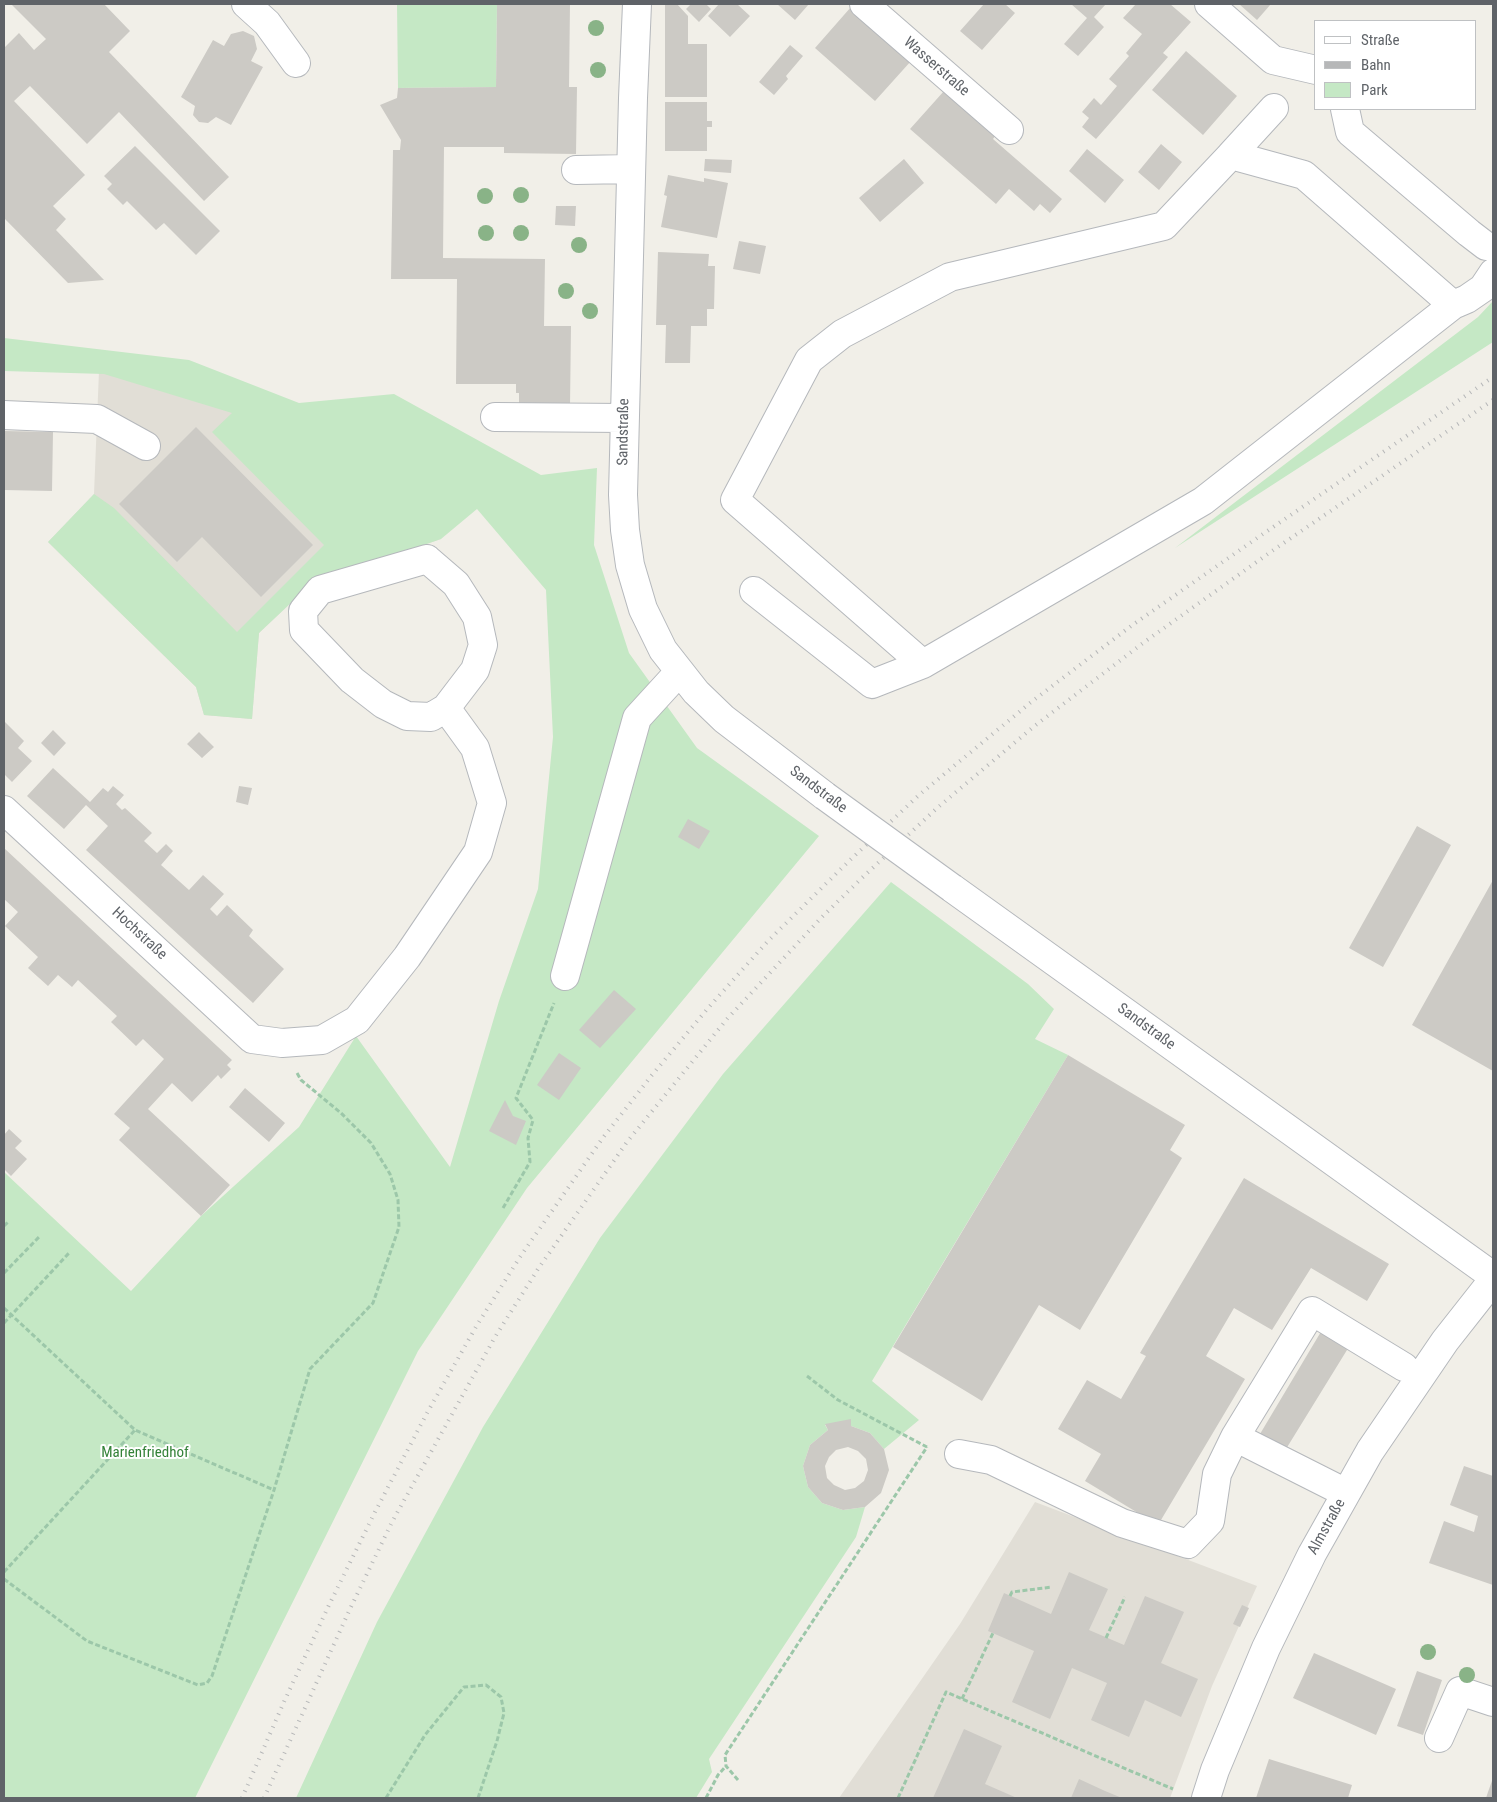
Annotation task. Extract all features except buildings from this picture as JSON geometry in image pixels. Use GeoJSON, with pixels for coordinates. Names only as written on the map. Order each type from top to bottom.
{"type":"FeatureCollection","features":[{"type":"Feature","properties":{"kind":"street"},"geometry":{"type":"LineString","coordinates":[[246,4],[267,23],[296,63]]}},
{"type":"Feature","properties":{"kind":"street","name":"Sandstraße"},"geometry":{"type":"LineString","coordinates":[[630,4],[635,35]]}},
{"type":"Feature","properties":{"kind":"street","name":"Sandstraße"},"geometry":{"type":"LineString","coordinates":[[637,4],[623,495],[630,565],[643,609],[663,650],[696,692],[724,719],[825,796],[1493,1276]]}},
{"type":"Feature","properties":{"kind":"street","name":"Wasserstraße"},"geometry":{"type":"LineString","coordinates":[[864,4],[1009,130]]}},
{"type":"Feature","properties":{"kind":"street"},"geometry":{"type":"LineString","coordinates":[[1209,4],[1273,60],[1314,70]]}},
{"type":"Feature","properties":{"kind":"street"},"geometry":{"type":"LineString","coordinates":[[923,664],[735,500],[810,360],[842,334],[950,277],[1164,226],[1274,108]]}},
{"type":"Feature","properties":{"kind":"street"},"geometry":{"type":"LineString","coordinates":[[1345,110],[1350,132],[1486,246],[1493,247]]}},
{"type":"Feature","properties":{"kind":"street"},"geometry":{"type":"LineString","coordinates":[[1231,155],[1304,175],[1453,305]]}},
{"type":"Feature","properties":{"kind":"street"},"geometry":{"type":"LineString","coordinates":[[576,170],[631,169]]}},
{"type":"Feature","properties":{"kind":"street"},"geometry":{"type":"LineString","coordinates":[[754,591],[872,684],[923,664],[1203,501],[1453,305],[1484,288],[1493,274]]}},
{"type":"Feature","properties":{"kind":"street"},"geometry":{"type":"LineString","coordinates":[[4,415],[97,419],[146,446]]}},
{"type":"Feature","properties":{"kind":"street"},"geometry":{"type":"LineString","coordinates":[[495,417],[624,418]]}},
{"type":"Feature","properties":{"kind":"street"},"geometry":{"type":"LineString","coordinates":[[427,559],[456,584],[477,617],[483,645],[475,670],[446,708],[431,717],[407,716],[383,704],[352,680],[304,630],[303,611],[320,590],[427,559]]}},
{"type":"Feature","properties":{"kind":"street"},"geometry":{"type":"LineString","coordinates":[[565,976],[637,718],[679,672]]}},
{"type":"Feature","properties":{"kind":"street","name":"Hochstraße"},"geometry":{"type":"LineString","coordinates":[[4,810],[252,1039],[282,1043],[322,1040],[357,1020],[407,957],[478,852],[492,803],[475,748],[446,708]]}},
{"type":"Feature","properties":{"kind":"street","name":"Almstraße"},"geometry":{"type":"LineString","coordinates":[[1206,1798],[1215,1770],[1266,1648],[1312,1554],[1370,1451],[1445,1341],[1493,1280]]}},
{"type":"Feature","properties":{"kind":"street"},"geometry":{"type":"LineString","coordinates":[[959,1454],[991,1460],[1122,1523],[1188,1544],[1210,1521],[1218,1474],[1234,1437],[1312,1311],[1404,1367]]}},
{"type":"Feature","properties":{"kind":"street"},"geometry":{"type":"LineString","coordinates":[[1234,1437],[1346,1493]]}},
{"type":"Feature","properties":{"kind":"street"},"geometry":{"type":"LineString","coordinates":[[1439,1738],[1460,1691],[1493,1702]]}},
{"type":"Feature","properties":{"kind":"path"},"geometry":{"type":"LineString","coordinates":[[503,1208],[530,1162],[528,1138],[533,1120],[516,1098],[565,976]]}},
{"type":"Feature","properties":{"kind":"path"},"geometry":{"type":"LineString","coordinates":[[4,1579],[87,1641],[198,1685],[207,1683],[212,1676],[274,1490],[310,1369],[373,1303],[399,1227],[398,1200],[390,1174],[371,1143],[341,1113],[301,1080],[282,1043]]}},
{"type":"Feature","properties":{"kind":"path"},"geometry":{"type":"LineString","coordinates":[[4,1226],[9,1221]]}},
{"type":"Feature","properties":{"kind":"path"},"geometry":{"type":"LineString","coordinates":[[4,1273],[40,1236]]}},
{"type":"Feature","properties":{"kind":"path"},"geometry":{"type":"LineString","coordinates":[[4,1323],[69,1253]]}},
{"type":"Feature","properties":{"kind":"path"},"geometry":{"type":"LineString","coordinates":[[4,1308],[135,1430],[274,1490]]}},
{"type":"Feature","properties":{"kind":"path"},"geometry":{"type":"LineString","coordinates":[[807,1376],[838,1400],[927,1448],[959,1454]]}},
{"type":"Feature","properties":{"kind":"path"},"geometry":{"type":"LineString","coordinates":[[4,1572],[135,1430]]}},
{"type":"Feature","properties":{"kind":"path"},"geometry":{"type":"LineString","coordinates":[[738,1780],[726,1766],[725,1755],[927,1448]]}},
{"type":"Feature","properties":{"kind":"path"},"geometry":{"type":"LineString","coordinates":[[1010,1596],[1012,1592],[1052,1587]]}},
{"type":"Feature","properties":{"kind":"path"},"geometry":{"type":"LineString","coordinates":[[1106,1638],[1125,1597]]}},
{"type":"Feature","properties":{"kind":"path"},"geometry":{"type":"LineString","coordinates":[[962,1699],[993,1633]]}},
{"type":"Feature","properties":{"kind":"path"},"geometry":{"type":"LineString","coordinates":[[386,1798],[425,1735],[464,1687],[486,1685],[501,1697],[504,1713],[478,1798]]}},
{"type":"Feature","properties":{"kind":"path"},"geometry":{"type":"LineString","coordinates":[[898,1798],[946,1692],[1173,1789]]}},
{"type":"Feature","properties":{"kind":"path"},"geometry":{"type":"LineString","coordinates":[[706,1798],[718,1775],[726,1766]]}},
{"type":"Feature","properties":{"kind":"shaded area"},"geometry":{"type":"Polygon","coordinates":[[[99,371],[243,413],[441,539],[311,584],[259,633],[252,719],[204,715],[196,687],[48,542],[94,494],[99,371]]]}},
{"type":"Feature","properties":{"kind":"shaded area"},"geometry":{"type":"Polygon","coordinates":[[[1035,1502],[1257,1586],[1212,1686],[1170,1798],[839,1798],[960,1624],[1035,1502]]]}},
{"type":"Feature","properties":{"kind":"green space"},"geometry":{"type":"Polygon","coordinates":[[[397,4],[497,4],[496,87],[398,88],[397,4]]]}},
{"type":"Feature","properties":{"kind":"green space"},"geometry":{"type":"Polygon","coordinates":[[[1493,301],[1493,342],[1175,548],[1478,317],[1493,301]]]}},
{"type":"Feature","properties":{"kind":"green space","name":"Marienfriedhof"},"geometry":{"type":"Polygon","coordinates":[[[4,338],[189,360],[299,403],[394,394],[541,475],[597,468],[594,545],[629,653],[697,748],[819,836],[527,1188],[418,1351],[195,1798],[4,1798],[4,1172],[131,1291],[201,1216],[299,1127],[356,1036],[450,1167],[499,1001],[538,889],[553,737],[546,590],[477,509],[441,539],[311,584],[259,633],[252,719],[204,715],[196,687],[48,542],[94,494],[114,508],[237,632],[324,545],[212,432],[232,413],[104,374],[4,371],[4,338]]]}},
{"type":"Feature","properties":{"kind":"green space"},"geometry":{"type":"Polygon","coordinates":[[[891,882],[1028,984],[1054,1009],[1035,1039],[1068,1055],[872,1381],[919,1420],[884,1449],[870,1433],[851,1426],[851,1420],[825,1425],[828,1430],[810,1445],[803,1466],[808,1487],[822,1503],[843,1510],[865,1507],[856,1537],[709,1759],[712,1772],[696,1798],[296,1798],[377,1622],[483,1427],[600,1238],[723,1074],[891,882]]]}},
{"type":"Feature","properties":{"kind":"railway"},"geometry":{"type":"LineString","coordinates":[[242,1798],[329,1605],[375,1512],[427,1413],[477,1325],[520,1257],[602,1139],[709,1007],[768,941],[848,862],[919,795],[1030,703],[1131,626],[1493,377]]}},
{"type":"Feature","properties":{"kind":"railway"},"geometry":{"type":"LineString","coordinates":[[264,1798],[392,1522],[495,1337],[538,1269],[627,1142],[727,1019],[822,917],[864,876],[936,809],[1032,728],[1143,643],[1272,551],[1493,400]]}}]}
